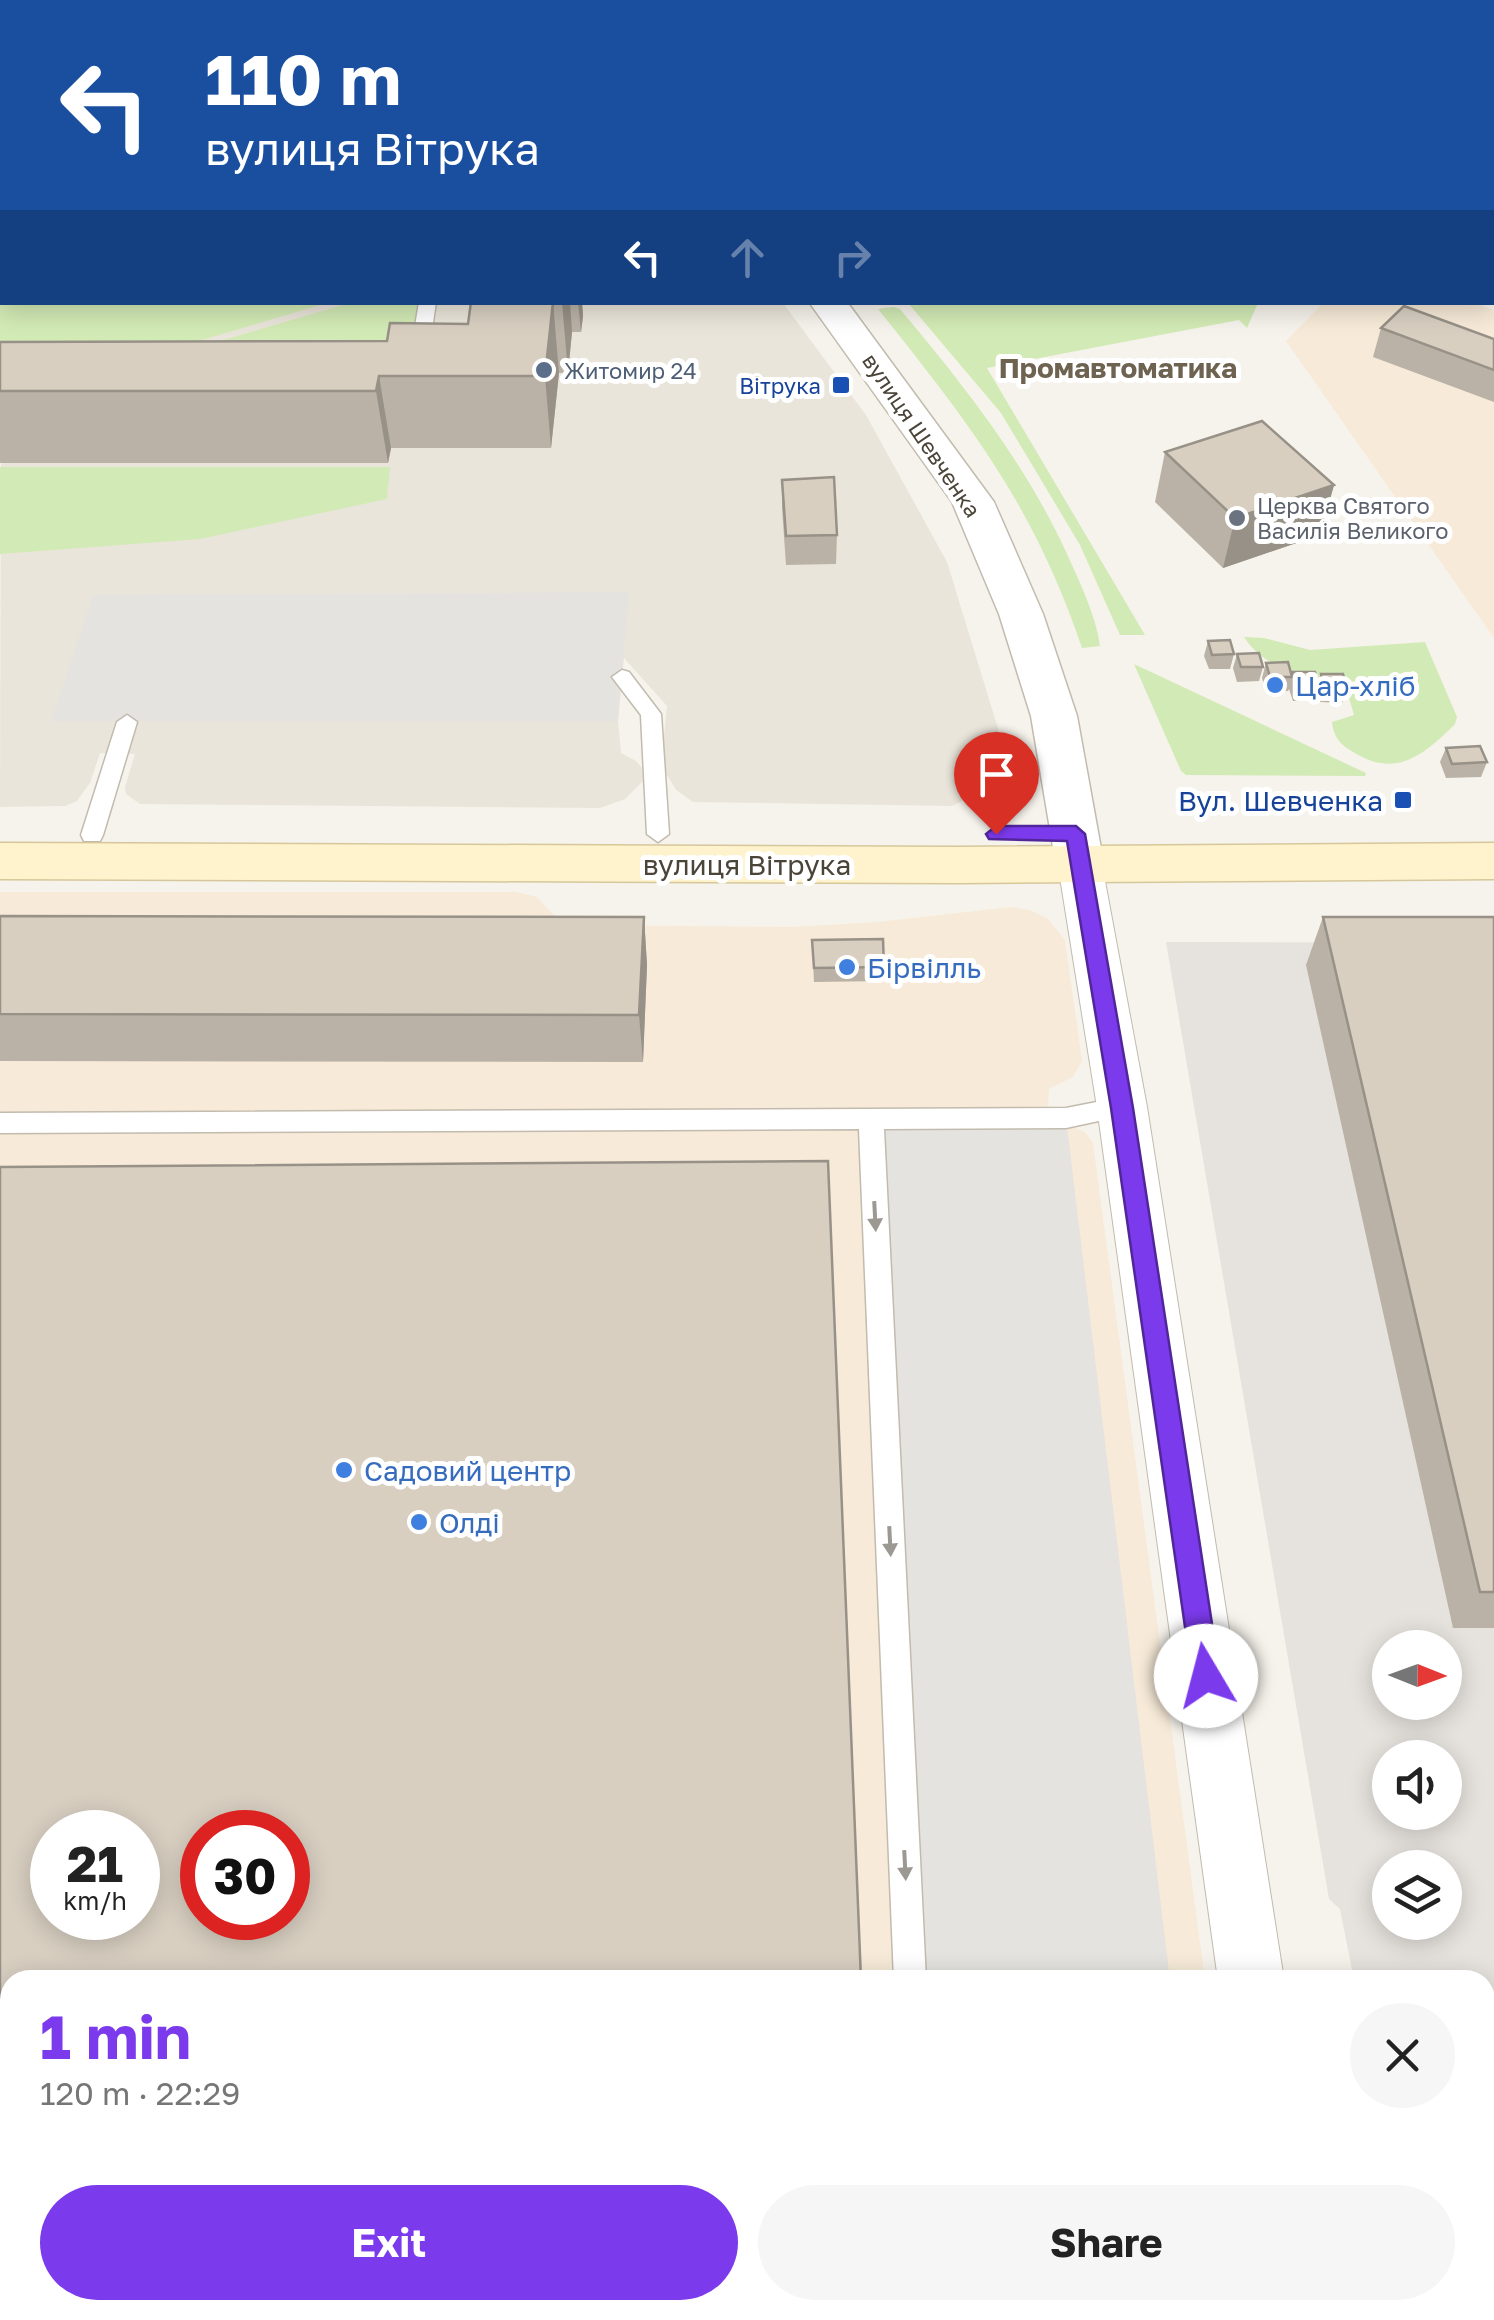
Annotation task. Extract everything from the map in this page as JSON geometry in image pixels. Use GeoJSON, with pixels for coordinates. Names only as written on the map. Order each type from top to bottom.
{"type":"FeatureCollection","features":[{"type":"Feature","properties":{"kind":"main road","name":"вулиця Вітрука"},"geometry":{"type":"LineString","coordinates":[[0,861],[1078,849],[1494,830]]}},
{"type":"Feature","properties":{"kind":"main road","name":"вулиця Вітрука"},"geometry":{"type":"LineString","coordinates":[[0,834],[658,834],[1494,861]]}},
{"type":"Feature","properties":{"kind":"street","name":"вулиця Шевченка"},"geometry":{"type":"LineString","coordinates":[[829,305],[884,374],[973,502],[1021,614],[1054,716],[1078,849]]}},
{"type":"Feature","properties":{"kind":"street"},"geometry":{"type":"LineString","coordinates":[[1078,849],[1122,1108],[1250,1970]]}},
{"type":"Feature","properties":{"kind":"lane"},"geometry":{"type":"LineString","coordinates":[[416,375],[428,305]]}},
{"type":"Feature","properties":{"kind":"lane"},"geometry":{"type":"LineString","coordinates":[[622,677],[651,714],[658,834]]}},
{"type":"Feature","properties":{"kind":"lane"},"geometry":{"type":"LineString","coordinates":[[92,835],[127,722]]}},
{"type":"Feature","properties":{"kind":"lane"},"geometry":{"type":"LineString","coordinates":[[0,1123],[1066,1118],[1122,1108]]}},
{"type":"Feature","properties":{"kind":"lane"},"geometry":{"type":"LineString","coordinates":[[871,1118],[910,1970]]}},
{"type":"Feature","properties":{"kind":"shaded area"},"geometry":{"type":"Polygon","coordinates":[[[1,305],[784,305],[866,415],[947,562],[1000,735],[1003,758],[990,787],[952,806],[693,802],[676,790],[664,770],[667,706],[624,658],[618,721],[621,753],[642,768],[643,781],[625,799],[600,808],[140,804],[126,794],[125,787],[135,754],[100,753],[90,783],[77,801],[65,806],[0,807],[1,305]]]}},
{"type":"Feature","properties":{"kind":"shaded area"},"geometry":{"type":"Polygon","coordinates":[[[1321,305],[1480,305],[1494,310],[1494,638],[1286,341],[1321,305]]]}},
{"type":"Feature","properties":{"kind":"shaded area"},"geometry":{"type":"Polygon","coordinates":[[[629,592],[618,721],[51,721],[93,595],[629,592]]]}},
{"type":"Feature","properties":{"kind":"shaded area"},"geometry":{"type":"Polygon","coordinates":[[[0,892],[516,892],[537,897],[559,921],[577,925],[794,927],[1011,907],[1030,910],[1047,918],[1065,940],[1082,1061],[1073,1077],[1049,1089],[1048,1117],[1085,1132],[1093,1143],[1204,1970],[0,1970],[0,892]]]}},
{"type":"Feature","properties":{"kind":"shaded area"},"geometry":{"type":"Polygon","coordinates":[[[1166,942],[1494,943],[1494,1970],[1352,1970],[1340,1909],[1329,1899],[1166,942]]]}},
{"type":"Feature","properties":{"kind":"shaded area"},"geometry":{"type":"Polygon","coordinates":[[[1066,1118],[1169,1970],[910,1970],[871,1119],[1066,1118]]]}},
{"type":"Feature","properties":{"kind":"green space"},"geometry":{"type":"Polygon","coordinates":[[[0,305],[320,305],[131,361],[0,361],[0,305]]]}},
{"type":"Feature","properties":{"kind":"green space"},"geometry":{"type":"Polygon","coordinates":[[[343,305],[418,305],[408,358],[152,361],[343,305]]]}},
{"type":"Feature","properties":{"kind":"green space"},"geometry":{"type":"Polygon","coordinates":[[[910,305],[1257,305],[1247,328],[1239,320],[987,368],[1145,635],[1120,635],[1080,545],[1001,413],[910,305]]]}},
{"type":"Feature","properties":{"kind":"green space"},"geometry":{"type":"Polygon","coordinates":[[[878,309],[900,309],[973,400],[1017,463],[1081,585],[1100,646],[1082,648],[1043,551],[1021,509],[970,429],[878,309]]]}},
{"type":"Feature","properties":{"kind":"green space"},"geometry":{"type":"Polygon","coordinates":[[[0,467],[390,467],[387,499],[200,539],[0,554],[0,467]]]}},
{"type":"Feature","properties":{"kind":"green space"},"geometry":{"type":"Polygon","coordinates":[[[1244,637],[1310,650],[1425,642],[1457,717],[1455,724],[1408,760],[1368,760],[1345,746],[1334,732],[1332,722],[1354,715],[1349,698],[1329,698],[1310,680],[1265,658],[1244,637]]]}},
{"type":"Feature","properties":{"kind":"green space"},"geometry":{"type":"Polygon","coordinates":[[[1134,664],[1366,773],[1365,776],[1186,775],[1134,664]]]}},
{"type":"Feature","properties":{"kind":"building"},"geometry":{"type":"Polygon","coordinates":[[[471,305],[553,305],[545,376],[379,376],[376,391],[0,391],[0,342],[387,341],[390,323],[468,324],[471,305]]]}},
{"type":"Feature","properties":{"kind":"building"},"geometry":{"type":"Polygon","coordinates":[[[1404,306],[1494,339],[1494,370],[1381,328],[1404,306]]]}},
{"type":"Feature","properties":{"kind":"building"},"geometry":{"type":"Polygon","coordinates":[[[1262,421],[1334,485],[1235,518],[1165,452],[1262,421]]]}},
{"type":"Feature","properties":{"kind":"building"},"geometry":{"type":"Polygon","coordinates":[[[834,477],[837,535],[786,536],[782,480],[834,477]]]}},
{"type":"Feature","properties":{"kind":"building"},"geometry":{"type":"Polygon","coordinates":[[[1230,640],[1234,654],[1212,655],[1208,641],[1230,640]]]}},
{"type":"Feature","properties":{"kind":"building"},"geometry":{"type":"Polygon","coordinates":[[[1259,653],[1263,667],[1241,667],[1237,654],[1259,653]]]}},
{"type":"Feature","properties":{"kind":"building"},"geometry":{"type":"Polygon","coordinates":[[[1288,662],[1292,677],[1270,677],[1266,663],[1288,662]]]}},
{"type":"Feature","properties":{"kind":"building"},"geometry":{"type":"Polygon","coordinates":[[[1292,672],[1315,672],[1319,686],[1297,687],[1292,672]]]}},
{"type":"Feature","properties":{"kind":"building"},"geometry":{"type":"Polygon","coordinates":[[[1321,674],[1343,674],[1347,688],[1324,688],[1321,674]]]}},
{"type":"Feature","properties":{"kind":"building"},"geometry":{"type":"Polygon","coordinates":[[[1480,746],[1487,762],[1452,764],[1446,748],[1480,746]]]}},
{"type":"Feature","properties":{"kind":"building"},"geometry":{"type":"Polygon","coordinates":[[[0,916],[644,917],[639,1015],[0,1014],[0,916]]]}},
{"type":"Feature","properties":{"kind":"building"},"geometry":{"type":"Polygon","coordinates":[[[1323,917],[1494,917],[1494,1592],[1480,1592],[1323,917]]]}},
{"type":"Feature","properties":{"kind":"building"},"geometry":{"type":"Polygon","coordinates":[[[883,939],[884,967],[814,968],[812,940],[883,939]]]}},
{"type":"Feature","properties":{"kind":"building","name":"Олді"},"geometry":{"type":"Polygon","coordinates":[[[828,1161],[861,1970],[0,1970],[0,1167],[828,1161]]]}},
{"type":"Feature","properties":{"kind":"place","name":"Житомир 24"},"geometry":{"type":"Point","coordinates":[544,370]}},
{"type":"Feature","properties":{"kind":"place","name":"Вітрука"},"geometry":{"type":"Point","coordinates":[841,385]}},
{"type":"Feature","properties":{"kind":"place","name":"Церква Святого Василія Великого"},"geometry":{"type":"Point","coordinates":[1237,518]}},
{"type":"Feature","properties":{"kind":"place","name":"Цар-хліб"},"geometry":{"type":"Point","coordinates":[1275,685]}},
{"type":"Feature","properties":{"kind":"place","name":"Вул. Шевченка"},"geometry":{"type":"Point","coordinates":[1403,800]}},
{"type":"Feature","properties":{"kind":"place","name":"Бірвілль"},"geometry":{"type":"Point","coordinates":[847,967]}},
{"type":"Feature","properties":{"kind":"place","name":"Садовий центр"},"geometry":{"type":"Point","coordinates":[344,1470]}},
{"type":"Feature","properties":{"kind":"place","name":"Олді"},"geometry":{"type":"Point","coordinates":[419,1522]}},
{"type":"Feature","properties":{"kind":"district","name":"Промавтоматика"},"geometry":{"type":"Point","coordinates":[1118,367]}},
{"type":"Feature","properties":{"kind":"route"},"geometry":{"type":"LineString","coordinates":[[996,834],[1076,834],[1122,1108],[1206,1676]]}}]}
